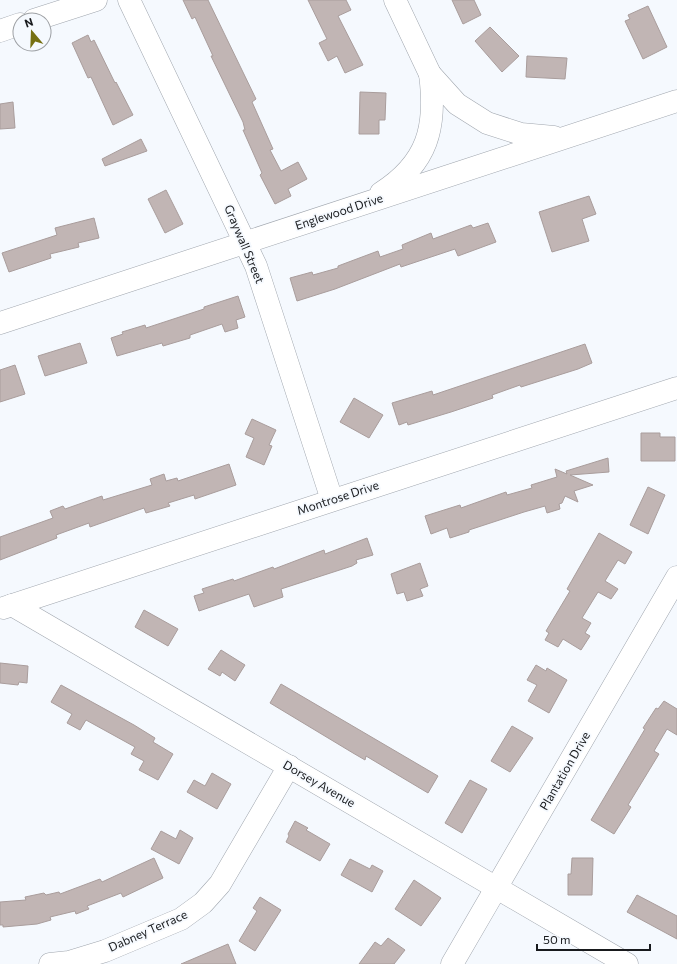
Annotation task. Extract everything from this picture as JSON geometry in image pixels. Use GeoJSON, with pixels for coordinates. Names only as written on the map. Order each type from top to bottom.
{"type":"FeatureCollection","features":[{"type":"Feature","properties":{"kind":"street"},"geometry":{"type":"LineString","coordinates":[[52,14],[96,0]]}},
{"type":"Feature","properties":{"kind":"street","name":"Graywall Street"},"geometry":{"type":"LineString","coordinates":[[129,0],[256,266],[332,500]]}},
{"type":"Feature","properties":{"kind":"street"},"geometry":{"type":"LineString","coordinates":[[395,0],[430,74],[458,104],[487,123],[521,134],[565,138]]}},
{"type":"Feature","properties":{"kind":"street"},"geometry":{"type":"LineString","coordinates":[[0,31],[12,27]]}},
{"type":"Feature","properties":{"kind":"street"},"geometry":{"type":"LineString","coordinates":[[321,218],[381,193],[399,181],[413,165],[424,147],[432,124],[433,99],[430,74]]}},
{"type":"Feature","properties":{"kind":"street","name":"Englewood Drive"},"geometry":{"type":"LineString","coordinates":[[0,323],[677,101]]}},
{"type":"Feature","properties":{"kind":"street","name":"Montrose Drive"},"geometry":{"type":"LineString","coordinates":[[6,607],[677,388]]}},
{"type":"Feature","properties":{"kind":"street","name":"Plantation Drive"},"geometry":{"type":"LineString","coordinates":[[452,964],[676,582]]}},
{"type":"Feature","properties":{"kind":"street","name":"Dorsey Avenue"},"geometry":{"type":"LineString","coordinates":[[6,607],[289,766],[627,964]]}},
{"type":"Feature","properties":{"kind":"street","name":"Dabney Terrace"},"geometry":{"type":"LineString","coordinates":[[50,964],[69,962],[105,951],[181,919],[203,903],[220,884],[289,766]]}},
{"type":"Feature","properties":{"kind":"building"},"geometry":{"type":"Polygon","coordinates":[[[183,0],[208,0],[256,99],[252,102],[273,149],[270,150],[281,171],[298,162],[307,179],[288,189],[291,196],[275,204],[260,175],[262,173],[243,130],[245,130],[243,122],[211,56],[213,56],[195,17],[192,19],[183,0]]]}},
{"type":"Feature","properties":{"kind":"building"},"geometry":{"type":"Polygon","coordinates":[[[308,0],[346,0],[351,10],[338,16],[363,65],[345,73],[337,56],[328,61],[319,43],[327,39],[308,0]]]}},
{"type":"Feature","properties":{"kind":"building"},"geometry":{"type":"Polygon","coordinates":[[[452,0],[474,0],[481,15],[463,24],[452,0]]]}},
{"type":"Feature","properties":{"kind":"building"},"geometry":{"type":"Polygon","coordinates":[[[648,6],[667,47],[643,59],[625,21],[630,19],[628,15],[648,6]]]}},
{"type":"Feature","properties":{"kind":"building"},"geometry":{"type":"Polygon","coordinates":[[[490,27],[519,56],[502,72],[475,41],[490,27]]]}},
{"type":"Feature","properties":{"kind":"building"},"geometry":{"type":"Polygon","coordinates":[[[88,35],[91,42],[94,40],[115,83],[116,82],[133,115],[113,125],[91,77],[88,78],[72,43],[88,35]]]}},
{"type":"Feature","properties":{"kind":"building"},"geometry":{"type":"Polygon","coordinates":[[[527,56],[567,58],[565,79],[526,77],[527,56]]]}},
{"type":"Feature","properties":{"kind":"building"},"geometry":{"type":"Polygon","coordinates":[[[360,92],[386,93],[385,120],[379,120],[379,134],[359,134],[360,92]]]}},
{"type":"Feature","properties":{"kind":"building"},"geometry":{"type":"Polygon","coordinates":[[[13,102],[15,128],[0,129],[0,104],[13,102]]]}},
{"type":"Feature","properties":{"kind":"building"},"geometry":{"type":"Polygon","coordinates":[[[141,139],[147,151],[105,166],[102,159],[141,139]]]}},
{"type":"Feature","properties":{"kind":"building"},"geometry":{"type":"Polygon","coordinates":[[[166,190],[183,224],[165,233],[148,199],[166,190]]]}},
{"type":"Feature","properties":{"kind":"building"},"geometry":{"type":"Polygon","coordinates":[[[589,196],[596,214],[582,219],[589,241],[552,252],[539,212],[589,196]]]}},
{"type":"Feature","properties":{"kind":"building"},"geometry":{"type":"Polygon","coordinates":[[[94,218],[99,238],[78,243],[79,247],[50,254],[51,258],[9,272],[2,253],[57,235],[55,228],[94,218]]]}},
{"type":"Feature","properties":{"kind":"building"},"geometry":{"type":"Polygon","coordinates":[[[488,223],[496,242],[458,256],[455,249],[401,267],[400,264],[335,289],[297,301],[290,278],[312,272],[313,275],[338,268],[338,266],[378,251],[380,257],[403,249],[402,245],[431,233],[433,239],[471,225],[473,228],[488,223]]]}},
{"type":"Feature","properties":{"kind":"building"},"geometry":{"type":"Polygon","coordinates":[[[238,296],[245,317],[236,320],[238,328],[225,332],[222,324],[190,335],[190,338],[163,346],[162,343],[117,356],[111,338],[123,334],[122,332],[145,325],[146,328],[238,296]]]}},
{"type":"Feature","properties":{"kind":"building"},"geometry":{"type":"Polygon","coordinates":[[[80,343],[87,363],[45,376],[38,356],[80,343]]]}},
{"type":"Feature","properties":{"kind":"building"},"geometry":{"type":"Polygon","coordinates":[[[585,344],[592,363],[578,369],[521,387],[520,385],[492,395],[493,398],[451,412],[408,425],[407,422],[399,425],[392,403],[432,391],[433,395],[585,344]]]}},
{"type":"Feature","properties":{"kind":"building"},"geometry":{"type":"Polygon","coordinates":[[[15,365],[25,394],[0,402],[0,370],[15,365]]]}},
{"type":"Feature","properties":{"kind":"building"},"geometry":{"type":"Polygon","coordinates":[[[354,398],[383,415],[369,438],[340,422],[354,398]]]}},
{"type":"Feature","properties":{"kind":"building"},"geometry":{"type":"Polygon","coordinates":[[[252,419],[276,430],[269,445],[272,446],[264,465],[246,457],[254,438],[245,434],[252,419]]]}},
{"type":"Feature","properties":{"kind":"building"},"geometry":{"type":"Polygon","coordinates":[[[641,433],[660,433],[660,437],[675,437],[675,461],[641,461],[641,433]]]}},
{"type":"Feature","properties":{"kind":"building"},"geometry":{"type":"Polygon","coordinates":[[[608,458],[609,472],[570,475],[593,485],[574,491],[578,502],[565,496],[562,503],[559,504],[560,509],[547,513],[545,506],[469,530],[469,532],[450,538],[447,528],[431,534],[425,516],[460,505],[461,508],[506,492],[507,495],[532,488],[531,485],[557,477],[555,469],[567,474],[566,471],[608,458]]]}},
{"type":"Feature","properties":{"kind":"building"},"geometry":{"type":"Polygon","coordinates":[[[229,464],[236,485],[195,499],[194,495],[168,503],[170,506],[146,513],[144,508],[90,527],[89,523],[56,535],[57,538],[0,560],[0,537],[53,518],[50,511],[63,506],[65,509],[102,496],[103,500],[152,485],[150,479],[164,474],[166,481],[177,478],[178,481],[229,464]]]}},
{"type":"Feature","properties":{"kind":"building"},"geometry":{"type":"Polygon","coordinates":[[[648,487],[665,495],[648,534],[630,525],[648,487]]]}},
{"type":"Feature","properties":{"kind":"building"},"geometry":{"type":"Polygon","coordinates":[[[599,533],[632,552],[625,564],[618,560],[605,581],[618,589],[611,599],[598,592],[582,618],[591,623],[585,633],[590,636],[581,650],[563,639],[558,647],[545,640],[549,633],[546,631],[570,591],[567,589],[599,533]]]}},
{"type":"Feature","properties":{"kind":"building"},"geometry":{"type":"Polygon","coordinates":[[[367,538],[373,555],[356,560],[357,563],[352,566],[281,589],[283,597],[254,607],[249,594],[199,611],[194,596],[204,593],[202,589],[233,579],[234,581],[273,567],[274,569],[324,550],[325,554],[367,538]]]}},
{"type":"Feature","properties":{"kind":"building"},"geometry":{"type":"Polygon","coordinates":[[[420,563],[428,586],[420,589],[423,596],[407,601],[404,592],[397,594],[391,574],[420,563]]]}},
{"type":"Feature","properties":{"kind":"building"},"geometry":{"type":"Polygon","coordinates":[[[144,610],[178,629],[168,646],[135,627],[144,610]]]}},
{"type":"Feature","properties":{"kind":"building"},"geometry":{"type":"Polygon","coordinates":[[[221,650],[245,665],[235,681],[222,672],[220,676],[208,669],[221,650]]]}},
{"type":"Feature","properties":{"kind":"building"},"geometry":{"type":"Polygon","coordinates":[[[0,663],[28,666],[27,683],[19,682],[18,685],[0,683],[0,663]]]}},
{"type":"Feature","properties":{"kind":"building"},"geometry":{"type":"Polygon","coordinates":[[[536,665],[546,671],[547,668],[567,680],[549,713],[528,701],[537,685],[527,680],[536,665]]]}},
{"type":"Feature","properties":{"kind":"building"},"geometry":{"type":"Polygon","coordinates":[[[281,684],[438,776],[428,793],[366,756],[365,760],[270,703],[281,684]]]}},
{"type":"Feature","properties":{"kind":"building"},"geometry":{"type":"Polygon","coordinates":[[[61,685],[134,725],[155,738],[153,742],[173,754],[158,780],[139,770],[144,761],[131,754],[135,747],[86,720],[80,730],[67,723],[72,714],[51,702],[61,685]]]}},
{"type":"Feature","properties":{"kind":"building"},"geometry":{"type":"Polygon","coordinates":[[[664,701],[677,709],[677,735],[667,729],[654,751],[659,754],[628,805],[631,807],[614,834],[591,820],[645,729],[643,728],[656,708],[658,709],[664,701]]]}},
{"type":"Feature","properties":{"kind":"building"},"geometry":{"type":"Polygon","coordinates":[[[512,726],[533,738],[510,772],[491,761],[512,726]]]}},
{"type":"Feature","properties":{"kind":"building"},"geometry":{"type":"Polygon","coordinates":[[[212,773],[231,784],[217,809],[187,792],[194,780],[205,786],[212,773]]]}},
{"type":"Feature","properties":{"kind":"building"},"geometry":{"type":"Polygon","coordinates":[[[470,780],[487,789],[462,833],[445,823],[470,780]]]}},
{"type":"Feature","properties":{"kind":"building"},"geometry":{"type":"Polygon","coordinates":[[[295,821],[308,828],[306,830],[330,844],[320,861],[286,842],[289,836],[288,834],[295,821]]]}},
{"type":"Feature","properties":{"kind":"building"},"geometry":{"type":"Polygon","coordinates":[[[180,830],[193,838],[179,864],[151,849],[161,831],[176,839],[180,830]]]}},
{"type":"Feature","properties":{"kind":"building"},"geometry":{"type":"Polygon","coordinates":[[[154,858],[163,878],[123,897],[121,893],[87,906],[89,909],[76,914],[75,911],[50,917],[51,920],[37,924],[3,927],[3,925],[0,925],[0,902],[26,900],[25,897],[44,893],[46,895],[59,892],[60,894],[100,879],[102,882],[154,858]]]}},
{"type":"Feature","properties":{"kind":"building"},"geometry":{"type":"Polygon","coordinates":[[[572,858],[593,858],[592,895],[568,895],[568,874],[571,874],[572,858]]]}},
{"type":"Feature","properties":{"kind":"building"},"geometry":{"type":"Polygon","coordinates":[[[350,859],[370,869],[372,865],[383,871],[372,892],[341,875],[350,859]]]}},
{"type":"Feature","properties":{"kind":"building"},"geometry":{"type":"Polygon","coordinates":[[[414,880],[441,898],[421,926],[395,909],[414,880]]]}},
{"type":"Feature","properties":{"kind":"building"},"geometry":{"type":"Polygon","coordinates":[[[637,895],[677,916],[677,939],[627,912],[637,895]]]}},
{"type":"Feature","properties":{"kind":"building"},"geometry":{"type":"Polygon","coordinates":[[[260,897],[281,910],[255,951],[239,941],[257,911],[253,908],[260,897]]]}},
{"type":"Feature","properties":{"kind":"building"},"geometry":{"type":"Polygon","coordinates":[[[388,938],[405,950],[394,964],[359,964],[375,942],[381,946],[388,938]]]}},
{"type":"Feature","properties":{"kind":"building"},"geometry":{"type":"Polygon","coordinates":[[[228,944],[236,964],[181,964],[228,944]]]}}]}
